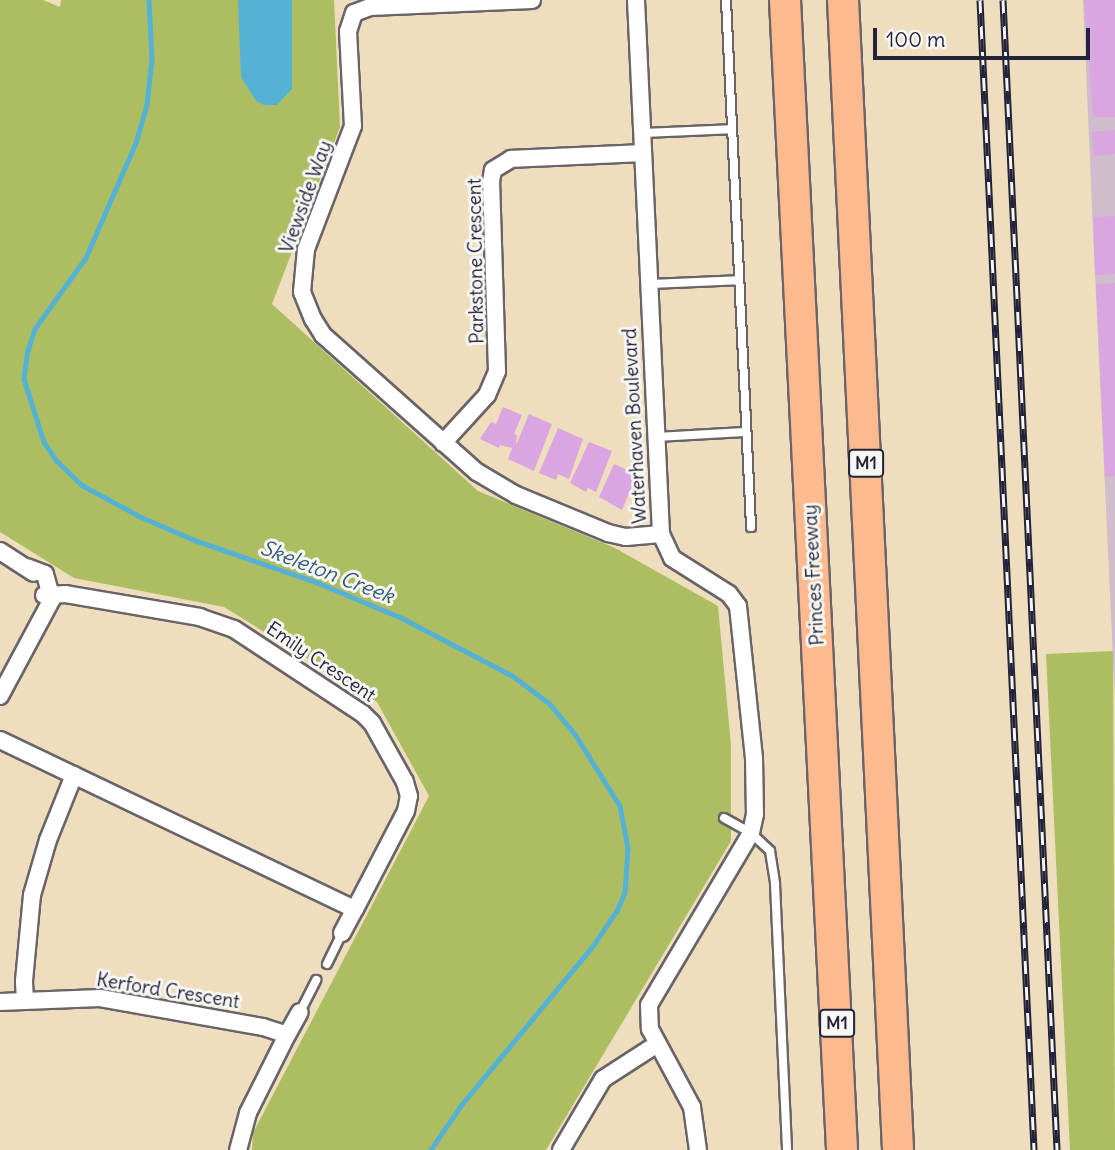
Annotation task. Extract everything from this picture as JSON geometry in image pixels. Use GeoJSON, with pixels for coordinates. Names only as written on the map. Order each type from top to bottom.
{"type":"FeatureCollection","features":[{"type":"Feature","properties":{"kind":"highway","name":"Princes Freeway"},"geometry":{"type":"LineString","coordinates":[[785,0],[842,1150]]}},
{"type":"Feature","properties":{"kind":"highway","name":"M1"},"geometry":{"type":"LineString","coordinates":[[843,0],[898,1150]]}},
{"type":"Feature","properties":{"kind":"street","name":"Viewside Way"},"geometry":{"type":"LineString","coordinates":[[532,0],[370,7],[361,9],[351,19],[348,41],[353,126],[306,249],[301,281],[306,305],[323,335],[477,472],[527,499],[615,535],[661,534]]}},
{"type":"Feature","properties":{"kind":"street","name":"Waterhaven Boulevard"},"geometry":{"type":"LineString","coordinates":[[636,0],[661,534],[672,558],[729,594],[740,611],[755,768],[755,814],[751,833],[649,1005],[650,1029],[692,1107],[698,1150]]}},
{"type":"Feature","properties":{"kind":"street","name":"Parkstone Crescent"},"geometry":{"type":"LineString","coordinates":[[443,443],[487,395],[497,371],[491,177],[493,170],[511,159],[642,153]]}},
{"type":"Feature","properties":{"kind":"street"},"geometry":{"type":"LineString","coordinates":[[0,551],[27,567],[48,594],[42,619],[0,696]]}},
{"type":"Feature","properties":{"kind":"street","name":"Emily Crescent"},"geometry":{"type":"LineString","coordinates":[[48,594],[200,617],[220,623],[363,714],[405,782],[409,796],[406,811],[342,933]]}},
{"type":"Feature","properties":{"kind":"street"},"geometry":{"type":"LineString","coordinates":[[0,740],[355,909]]}},
{"type":"Feature","properties":{"kind":"street"},"geometry":{"type":"LineString","coordinates":[[25,1001],[24,981],[32,895],[48,840],[74,775]]}},
{"type":"Feature","properties":{"kind":"street","name":"Kerford Crescent"},"geometry":{"type":"LineString","coordinates":[[0,1002],[100,998],[262,1027],[287,1035]]}},
{"type":"Feature","properties":{"kind":"street"},"geometry":{"type":"LineString","coordinates":[[238,1150],[241,1128],[300,1012]]}},
{"type":"Feature","properties":{"kind":"street"},"geometry":{"type":"LineString","coordinates":[[561,1150],[603,1079],[657,1044]]}},
{"type":"Feature","properties":{"kind":"lane"},"geometry":{"type":"LineString","coordinates":[[726,0],[751,527]]}},
{"type":"Feature","properties":{"kind":"lane"},"geometry":{"type":"LineString","coordinates":[[642,133],[732,129]]}},
{"type":"Feature","properties":{"kind":"lane"},"geometry":{"type":"LineString","coordinates":[[649,284],[739,280]]}},
{"type":"Feature","properties":{"kind":"lane"},"geometry":{"type":"LineString","coordinates":[[656,437],[745,432]]}},
{"type":"Feature","properties":{"kind":"lane"},"geometry":{"type":"LineString","coordinates":[[724,818],[751,833],[770,851],[775,884],[787,1150]]}},
{"type":"Feature","properties":{"kind":"lane","name":"Emily Crescent"},"geometry":{"type":"LineString","coordinates":[[327,964],[342,933]]}},
{"type":"Feature","properties":{"kind":"lane"},"geometry":{"type":"LineString","coordinates":[[300,1012],[316,980]]}},
{"type":"Feature","properties":{"kind":"shaded area"},"geometry":{"type":"Polygon","coordinates":[[[1083,0],[1115,0],[1115,700],[1095,275],[1083,0]]]}},
{"type":"Feature","properties":{"kind":"green space"},"geometry":{"type":"Polygon","coordinates":[[[0,0],[43,0],[60,7],[61,0],[334,0],[340,127],[272,304],[478,491],[615,548],[718,606],[731,745],[731,841],[546,1150],[252,1150],[253,1133],[429,796],[377,702],[224,607],[74,578],[0,532],[0,0]]]}},
{"type":"Feature","properties":{"kind":"green space"},"geometry":{"type":"Polygon","coordinates":[[[1113,651],[1115,1150],[1070,1150],[1046,654],[1113,651]]]}},
{"type":"Feature","properties":{"kind":"water"},"geometry":{"type":"Polygon","coordinates":[[[238,0],[292,0],[292,89],[277,105],[264,105],[256,101],[241,77],[238,0]]]}},
{"type":"Feature","properties":{"kind":"building"},"geometry":{"type":"Polygon","coordinates":[[[1084,0],[1115,0],[1115,117],[1093,117],[1084,0]]]}},
{"type":"Feature","properties":{"kind":"building"},"geometry":{"type":"Polygon","coordinates":[[[1115,130],[1115,154],[1094,156],[1092,132],[1115,130]]]}},
{"type":"Feature","properties":{"kind":"building"},"geometry":{"type":"Polygon","coordinates":[[[1115,216],[1115,274],[1095,275],[1093,217],[1115,216]]]}},
{"type":"Feature","properties":{"kind":"building"},"geometry":{"type":"Polygon","coordinates":[[[1115,283],[1115,476],[1105,477],[1096,284],[1115,283]]]}},
{"type":"Feature","properties":{"kind":"building"},"geometry":{"type":"Polygon","coordinates":[[[503,407],[522,415],[514,434],[517,435],[516,445],[529,414],[552,424],[534,471],[508,459],[512,448],[500,445],[499,448],[480,439],[491,422],[496,424],[503,407]]]}},
{"type":"Feature","properties":{"kind":"building"},"geometry":{"type":"Polygon","coordinates":[[[558,428],[583,439],[569,479],[558,474],[556,480],[539,473],[558,428]]]}},
{"type":"Feature","properties":{"kind":"building"},"geometry":{"type":"Polygon","coordinates":[[[589,442],[612,451],[596,492],[588,488],[586,492],[570,483],[589,442]]]}},
{"type":"Feature","properties":{"kind":"building"},"geometry":{"type":"Polygon","coordinates":[[[614,464],[637,474],[622,510],[599,497],[614,464]]]}},
{"type":"Feature","properties":{"kind":"waterway","name":"Skeleton Creek"},"geometry":{"type":"LineString","coordinates":[[149,0],[152,59],[147,105],[136,143],[86,258],[35,329],[28,350],[24,379],[44,442],[56,460],[82,485],[141,517],[197,541],[316,582],[402,618],[513,676],[549,703],[575,734],[620,806],[628,848],[625,893],[617,911],[595,944],[461,1106],[431,1150]]}},
{"type":"Feature","properties":{"kind":"railway"},"geometry":{"type":"LineString","coordinates":[[980,0],[1034,1150]]}},
{"type":"Feature","properties":{"kind":"railway"},"geometry":{"type":"LineString","coordinates":[[1003,0],[1057,1150]]}}]}
